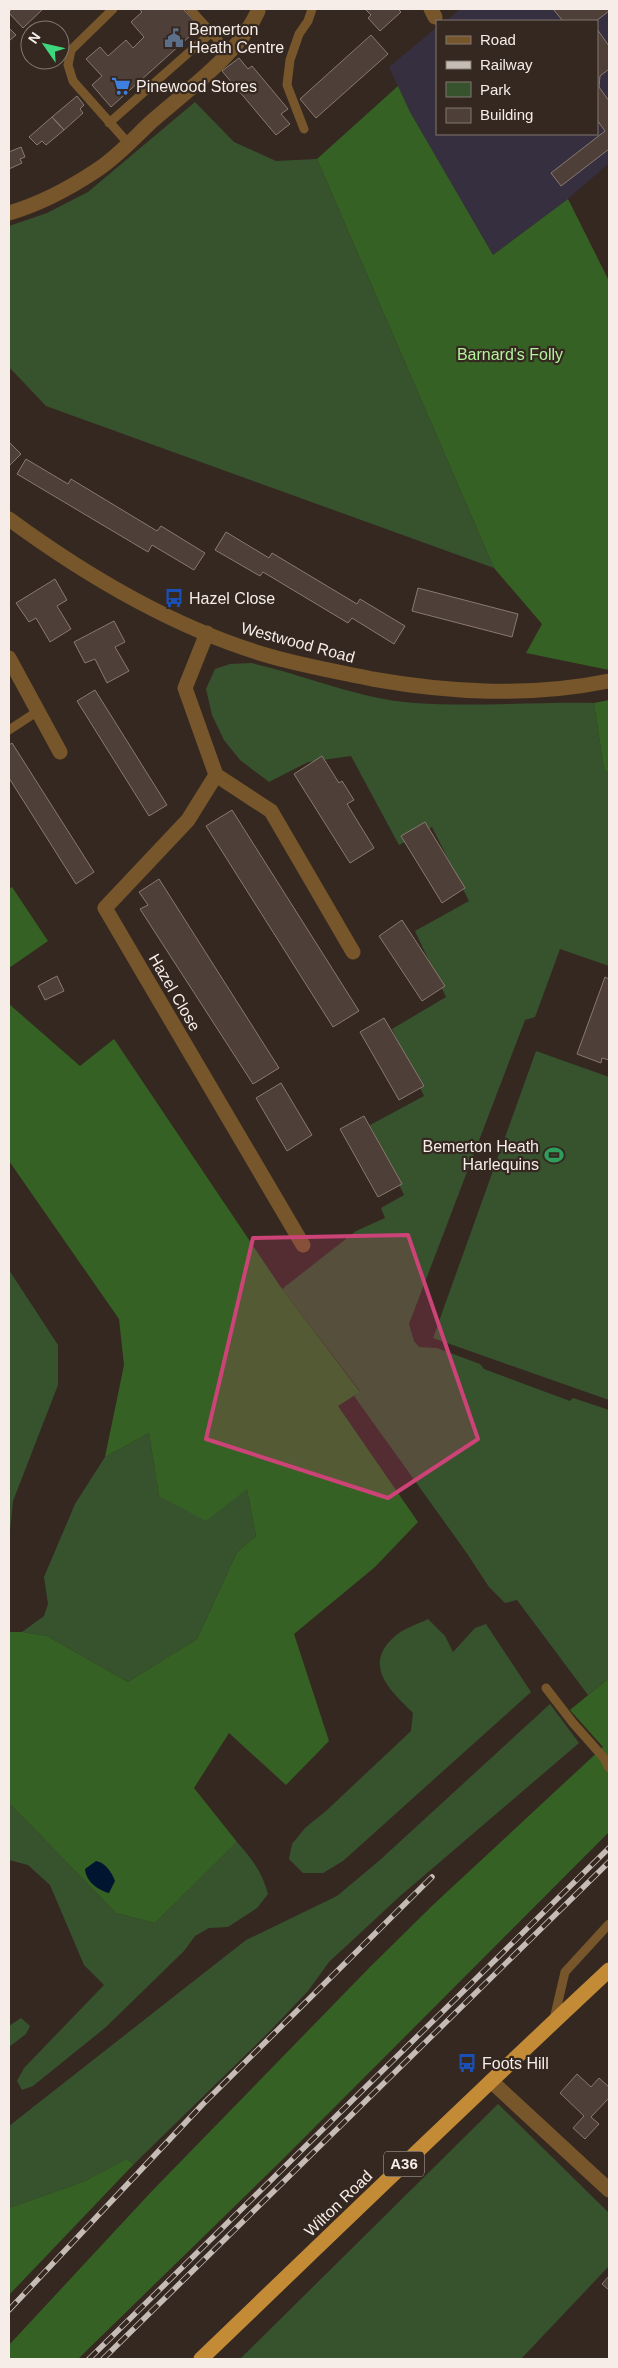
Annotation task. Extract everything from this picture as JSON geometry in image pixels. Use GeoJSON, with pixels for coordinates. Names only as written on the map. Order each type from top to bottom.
{"type":"FeatureCollection","features":[{"type":"Feature","properties":{"kind":"highway","name":"Wilton Road"},"geometry":{"type":"LineString","coordinates":[[201,2359],[348,2220],[440,2128],[609,1970]]}},
{"type":"Feature","properties":{"kind":"street"},"geometry":{"type":"LineString","coordinates":[[9,213],[25,208],[69,188],[99,169],[229,52],[252,25],[258,11]]}},
{"type":"Feature","properties":{"kind":"street","name":"Westwood Road"},"geometry":{"type":"LineString","coordinates":[[9,519],[82,569],[134,598],[207,633],[272,657],[311,667],[437,689],[477,692],[550,690],[609,681]]}},
{"type":"Feature","properties":{"kind":"street"},"geometry":{"type":"LineString","coordinates":[[207,633],[185,688],[216,775],[271,811],[353,952]]}},
{"type":"Feature","properties":{"kind":"street"},"geometry":{"type":"LineString","coordinates":[[9,658],[60,752]]}},
{"type":"Feature","properties":{"kind":"street","name":"Hazel Close"},"geometry":{"type":"LineString","coordinates":[[216,775],[188,820],[105,908],[303,1245]]}},
{"type":"Feature","properties":{"kind":"street"},"geometry":{"type":"LineString","coordinates":[[491,2081],[609,2190]]}},
{"type":"Feature","properties":{"kind":"lane"},"geometry":{"type":"LineString","coordinates":[[113,9],[71,50],[68,65],[73,81],[128,143]]}},
{"type":"Feature","properties":{"kind":"lane"},"geometry":{"type":"LineString","coordinates":[[190,9],[229,52]]}},
{"type":"Feature","properties":{"kind":"lane"},"geometry":{"type":"LineString","coordinates":[[304,130],[287,85],[290,60],[299,34],[308,21],[312,9]]}},
{"type":"Feature","properties":{"kind":"lane"},"geometry":{"type":"LineString","coordinates":[[109,123],[212,32]]}},
{"type":"Feature","properties":{"kind":"lane"},"geometry":{"type":"LineString","coordinates":[[9,730],[38,711]]}},
{"type":"Feature","properties":{"kind":"lane"},"geometry":{"type":"LineString","coordinates":[[546,1688],[573,1723],[604,1758],[609,1768]]}},
{"type":"Feature","properties":{"kind":"lane"},"geometry":{"type":"LineString","coordinates":[[554,2022],[565,1972],[609,1924]]}},
{"type":"Feature","properties":{"kind":"highlighted area"},"geometry":{"type":"Polygon","coordinates":[[[408,1235],[478,1439],[388,1498],[206,1439],[253,1238],[408,1235]]]}},
{"type":"Feature","properties":{"kind":"shaded area"},"geometry":{"type":"Polygon","coordinates":[[[460,9],[609,9],[609,163],[568,199],[493,255],[410,112],[389,67],[436,28],[436,135],[598,135],[598,20],[447,20],[460,9]]]}},
{"type":"Feature","properties":{"kind":"green space","name":"Barnard's Folly"},"geometry":{"type":"Polygon","coordinates":[[[398,86],[410,112],[493,255],[568,199],[609,281],[609,670],[526,653],[542,624],[494,568],[317,159],[398,86]]]}},
{"type":"Feature","properties":{"kind":"green space"},"geometry":{"type":"Polygon","coordinates":[[[195,102],[234,142],[276,161],[317,159],[494,568],[46,406],[9,367],[9,226],[47,213],[88,192],[195,102]]]}},
{"type":"Feature","properties":{"kind":"green space"},"geometry":{"type":"Polygon","coordinates":[[[251,663],[352,692],[393,701],[459,705],[594,703],[604,770],[609,773],[609,966],[560,949],[535,1017],[525,1020],[409,1324],[414,1341],[419,1347],[437,1348],[480,1364],[484,1369],[570,1401],[573,1398],[609,1410],[609,1678],[588,1695],[517,1600],[505,1603],[489,1587],[354,1396],[360,1391],[282,1289],[356,1231],[385,1218],[381,1208],[404,1195],[370,1125],[424,1096],[392,1029],[446,997],[415,931],[469,901],[432,827],[399,845],[351,756],[308,762],[269,782],[240,760],[224,740],[212,715],[206,689],[215,669],[230,664],[251,663]]]}},
{"type":"Feature","properties":{"kind":"green space"},"geometry":{"type":"Polygon","coordinates":[[[609,700],[609,773],[604,770],[594,703],[609,700]]]}},
{"type":"Feature","properties":{"kind":"green space"},"geometry":{"type":"Polygon","coordinates":[[[12,887],[48,941],[9,968],[9,889],[12,887]]]}},
{"type":"Feature","properties":{"kind":"green space"},"geometry":{"type":"Polygon","coordinates":[[[9,1004],[80,1066],[114,1039],[282,1289],[360,1392],[338,1406],[418,1522],[375,1567],[294,1634],[329,1741],[286,1785],[229,1733],[194,1788],[237,1842],[155,1923],[116,1913],[9,1803],[9,1632],[47,1636],[128,1682],[197,1639],[237,1552],[256,1536],[247,1489],[206,1521],[159,1496],[149,1433],[105,1457],[124,1365],[119,1319],[9,1161],[9,1004]]]}},
{"type":"Feature","properties":{"kind":"green space","name":"Bemerton Heath Harlequins"},"geometry":{"type":"Polygon","coordinates":[[[536,1051],[609,1077],[609,1400],[433,1338],[536,1051]]]}},
{"type":"Feature","properties":{"kind":"green space"},"geometry":{"type":"Polygon","coordinates":[[[9,1270],[58,1345],[58,1385],[13,1501],[9,1541],[9,1270]]]}},
{"type":"Feature","properties":{"kind":"green space"},"geometry":{"type":"Polygon","coordinates":[[[149,1433],[159,1496],[247,1489],[256,1536],[237,1552],[197,1639],[128,1682],[47,1636],[22,1632],[44,1616],[48,1604],[44,1577],[75,1504],[105,1457],[149,1433]]]}},
{"type":"Feature","properties":{"kind":"green space"},"geometry":{"type":"Polygon","coordinates":[[[428,1619],[445,1636],[453,1652],[475,1628],[486,1624],[531,1692],[343,1861],[323,1873],[303,1873],[289,1859],[292,1844],[305,1828],[326,1811],[411,1731],[413,1713],[396,1696],[383,1678],[380,1658],[385,1648],[397,1634],[428,1619]]]}},
{"type":"Feature","properties":{"kind":"green space"},"geometry":{"type":"Polygon","coordinates":[[[609,1678],[609,1832],[280,2162],[78,2359],[9,2359],[9,2345],[152,2191],[370,1967],[434,1904],[603,1747],[570,1710],[609,1678]]]}},
{"type":"Feature","properties":{"kind":"green space"},"geometry":{"type":"Polygon","coordinates":[[[550,1704],[579,1743],[399,1897],[329,1962],[308,1991],[270,2031],[134,2164],[126,2159],[85,2181],[9,2208],[9,2126],[246,1940],[337,1896],[380,1860],[550,1704]]]}},
{"type":"Feature","properties":{"kind":"green space"},"geometry":{"type":"Polygon","coordinates":[[[9,1803],[116,1913],[155,1923],[237,1842],[256,1866],[268,1894],[257,1908],[228,1927],[209,1928],[195,1936],[184,1951],[106,2027],[33,2086],[22,2090],[17,2081],[24,2068],[104,1985],[84,1965],[50,1885],[28,1865],[9,1860],[9,1803]]]}},
{"type":"Feature","properties":{"kind":"green space"},"geometry":{"type":"Polygon","coordinates":[[[21,2018],[30,2026],[26,2034],[9,2047],[9,2026],[21,2018]]]}},
{"type":"Feature","properties":{"kind":"green space"},"geometry":{"type":"Polygon","coordinates":[[[498,2104],[609,2213],[609,2266],[521,2359],[240,2359],[498,2104]]]}},
{"type":"Feature","properties":{"kind":"green space"},"geometry":{"type":"Polygon","coordinates":[[[126,2159],[134,2164],[9,2295],[9,2208],[85,2181],[126,2159]]]}},
{"type":"Feature","properties":{"kind":"water"},"geometry":{"type":"Polygon","coordinates":[[[96,1861],[106,1866],[115,1881],[109,1893],[93,1885],[86,1874],[85,1869],[96,1861]]]}},
{"type":"Feature","properties":{"kind":"building"},"geometry":{"type":"Polygon","coordinates":[[[11,9],[43,9],[31,20],[20,20],[20,25],[9,13],[11,9]]]}},
{"type":"Feature","properties":{"kind":"building"},"geometry":{"type":"Polygon","coordinates":[[[139,9],[183,9],[200,27],[111,107],[92,85],[102,76],[86,59],[100,47],[108,56],[126,40],[133,48],[144,37],[131,22],[142,12],[139,9]]]}},
{"type":"Feature","properties":{"kind":"building"},"geometry":{"type":"Polygon","coordinates":[[[365,9],[398,9],[401,12],[380,31],[368,18],[371,15],[365,9]]]}},
{"type":"Feature","properties":{"kind":"building"},"geometry":{"type":"Polygon","coordinates":[[[553,9],[609,9],[597,20],[562,20],[553,9]]]}},
{"type":"Feature","properties":{"kind":"building"},"geometry":{"type":"Polygon","coordinates":[[[9,28],[16,35],[9,41],[9,28]]]}},
{"type":"Feature","properties":{"kind":"building"},"geometry":{"type":"Polygon","coordinates":[[[598,30],[609,46],[609,69],[600,76],[599,87],[609,101],[609,149],[561,186],[551,173],[605,131],[598,121],[598,30]]]}},
{"type":"Feature","properties":{"kind":"building"},"geometry":{"type":"Polygon","coordinates":[[[371,35],[388,54],[316,118],[300,99],[371,35]]]}},
{"type":"Feature","properties":{"kind":"building"},"geometry":{"type":"Polygon","coordinates":[[[239,58],[248,69],[252,66],[288,109],[281,114],[290,124],[276,135],[222,71],[239,58]]]}},
{"type":"Feature","properties":{"kind":"building"},"geometry":{"type":"Polygon","coordinates":[[[77,96],[84,105],[80,109],[83,113],[64,130],[52,117],[77,96]]]}},
{"type":"Feature","properties":{"kind":"building"},"geometry":{"type":"Polygon","coordinates":[[[52,117],[64,130],[46,145],[42,141],[37,145],[29,137],[52,117]]]}},
{"type":"Feature","properties":{"kind":"building"},"geometry":{"type":"Polygon","coordinates":[[[21,147],[25,157],[20,159],[22,163],[9,169],[9,152],[21,147]]]}},
{"type":"Feature","properties":{"kind":"building"},"geometry":{"type":"Polygon","coordinates":[[[9,442],[21,454],[9,466],[9,442]]]}},
{"type":"Feature","properties":{"kind":"building"},"geometry":{"type":"Polygon","coordinates":[[[26,459],[68,484],[71,479],[157,531],[161,526],[205,553],[194,570],[152,545],[148,552],[17,474],[26,459]]]}},
{"type":"Feature","properties":{"kind":"building"},"geometry":{"type":"Polygon","coordinates":[[[226,532],[269,558],[272,553],[357,604],[360,599],[405,626],[394,644],[352,618],[348,623],[263,572],[260,576],[215,550],[226,532]]]}},
{"type":"Feature","properties":{"kind":"building"},"geometry":{"type":"Polygon","coordinates":[[[55,579],[67,600],[57,606],[71,629],[50,642],[36,618],[29,622],[16,603],[55,579]]]}},
{"type":"Feature","properties":{"kind":"building"},"geometry":{"type":"Polygon","coordinates":[[[418,588],[518,614],[512,637],[412,611],[418,588]]]}},
{"type":"Feature","properties":{"kind":"building"},"geometry":{"type":"Polygon","coordinates":[[[114,621],[125,642],[115,647],[129,671],[107,683],[95,659],[85,663],[74,642],[114,621]]]}},
{"type":"Feature","properties":{"kind":"building"},"geometry":{"type":"Polygon","coordinates":[[[95,690],[167,805],[149,816],[77,701],[95,690]]]}},
{"type":"Feature","properties":{"kind":"building"},"geometry":{"type":"Polygon","coordinates":[[[12,743],[94,872],[76,884],[9,778],[9,745],[12,743]]]}},
{"type":"Feature","properties":{"kind":"building"},"geometry":{"type":"Polygon","coordinates":[[[322,756],[339,783],[342,781],[354,800],[347,804],[374,848],[350,863],[294,774],[322,756]]]}},
{"type":"Feature","properties":{"kind":"building"},"geometry":{"type":"Polygon","coordinates":[[[232,810],[359,1011],[333,1027],[206,826],[232,810]]]}},
{"type":"Feature","properties":{"kind":"building"},"geometry":{"type":"Polygon","coordinates":[[[425,822],[465,888],[442,903],[401,836],[425,822]]]}},
{"type":"Feature","properties":{"kind":"building"},"geometry":{"type":"Polygon","coordinates":[[[159,879],[279,1068],[253,1084],[140,909],[148,905],[139,892],[159,879]]]}},
{"type":"Feature","properties":{"kind":"building"},"geometry":{"type":"Polygon","coordinates":[[[402,920],[445,986],[422,1001],[379,936],[402,920]]]}},
{"type":"Feature","properties":{"kind":"building"},"geometry":{"type":"Polygon","coordinates":[[[57,976],[64,991],[45,1000],[38,986],[57,976]]]}},
{"type":"Feature","properties":{"kind":"building"},"geometry":{"type":"Polygon","coordinates":[[[605,977],[609,979],[609,1060],[602,1058],[601,1063],[577,1054],[605,977]]]}},
{"type":"Feature","properties":{"kind":"building"},"geometry":{"type":"Polygon","coordinates":[[[384,1018],[424,1086],[399,1100],[360,1032],[384,1018]]]}},
{"type":"Feature","properties":{"kind":"building"},"geometry":{"type":"Polygon","coordinates":[[[281,1083],[312,1135],[287,1151],[256,1098],[281,1083]]]}},
{"type":"Feature","properties":{"kind":"building"},"geometry":{"type":"Polygon","coordinates":[[[364,1116],[402,1184],[378,1197],[340,1129],[364,1116]]]}},
{"type":"Feature","properties":{"kind":"building"},"geometry":{"type":"Polygon","coordinates":[[[577,2074],[591,2087],[599,2078],[609,2087],[609,2098],[591,2117],[599,2124],[585,2139],[573,2128],[584,2116],[560,2093],[577,2074]]]}},
{"type":"Feature","properties":{"kind":"building"},"geometry":{"type":"Polygon","coordinates":[[[609,2276],[609,2290],[602,2284],[609,2276]]]}},
{"type":"Feature","properties":{"kind":"railway"},"geometry":{"type":"LineString","coordinates":[[89,2359],[609,1848]]}},
{"type":"Feature","properties":{"kind":"railway"},"geometry":{"type":"LineString","coordinates":[[103,2359],[609,1862]]}},
{"type":"Feature","properties":{"kind":"railway"},"geometry":{"type":"LineString","coordinates":[[9,2310],[202,2105],[432,1877]]}},
{"type":"Feature","properties":{"kind":"place","name":"Bemerton Heath Centre"},"geometry":{"type":"Point","coordinates":[174,38]}},
{"type":"Feature","properties":{"kind":"place","name":"Pinewood Stores"},"geometry":{"type":"Point","coordinates":[121,86]}},
{"type":"Feature","properties":{"kind":"place","name":"Hazel Close"},"geometry":{"type":"Point","coordinates":[174,598]}},
{"type":"Feature","properties":{"kind":"place","name":"Bemerton Heath Harlequins"},"geometry":{"type":"Point","coordinates":[554,1155]}},
{"type":"Feature","properties":{"kind":"place","name":"Foots Hill"},"geometry":{"type":"Point","coordinates":[467,2063]}}]}
